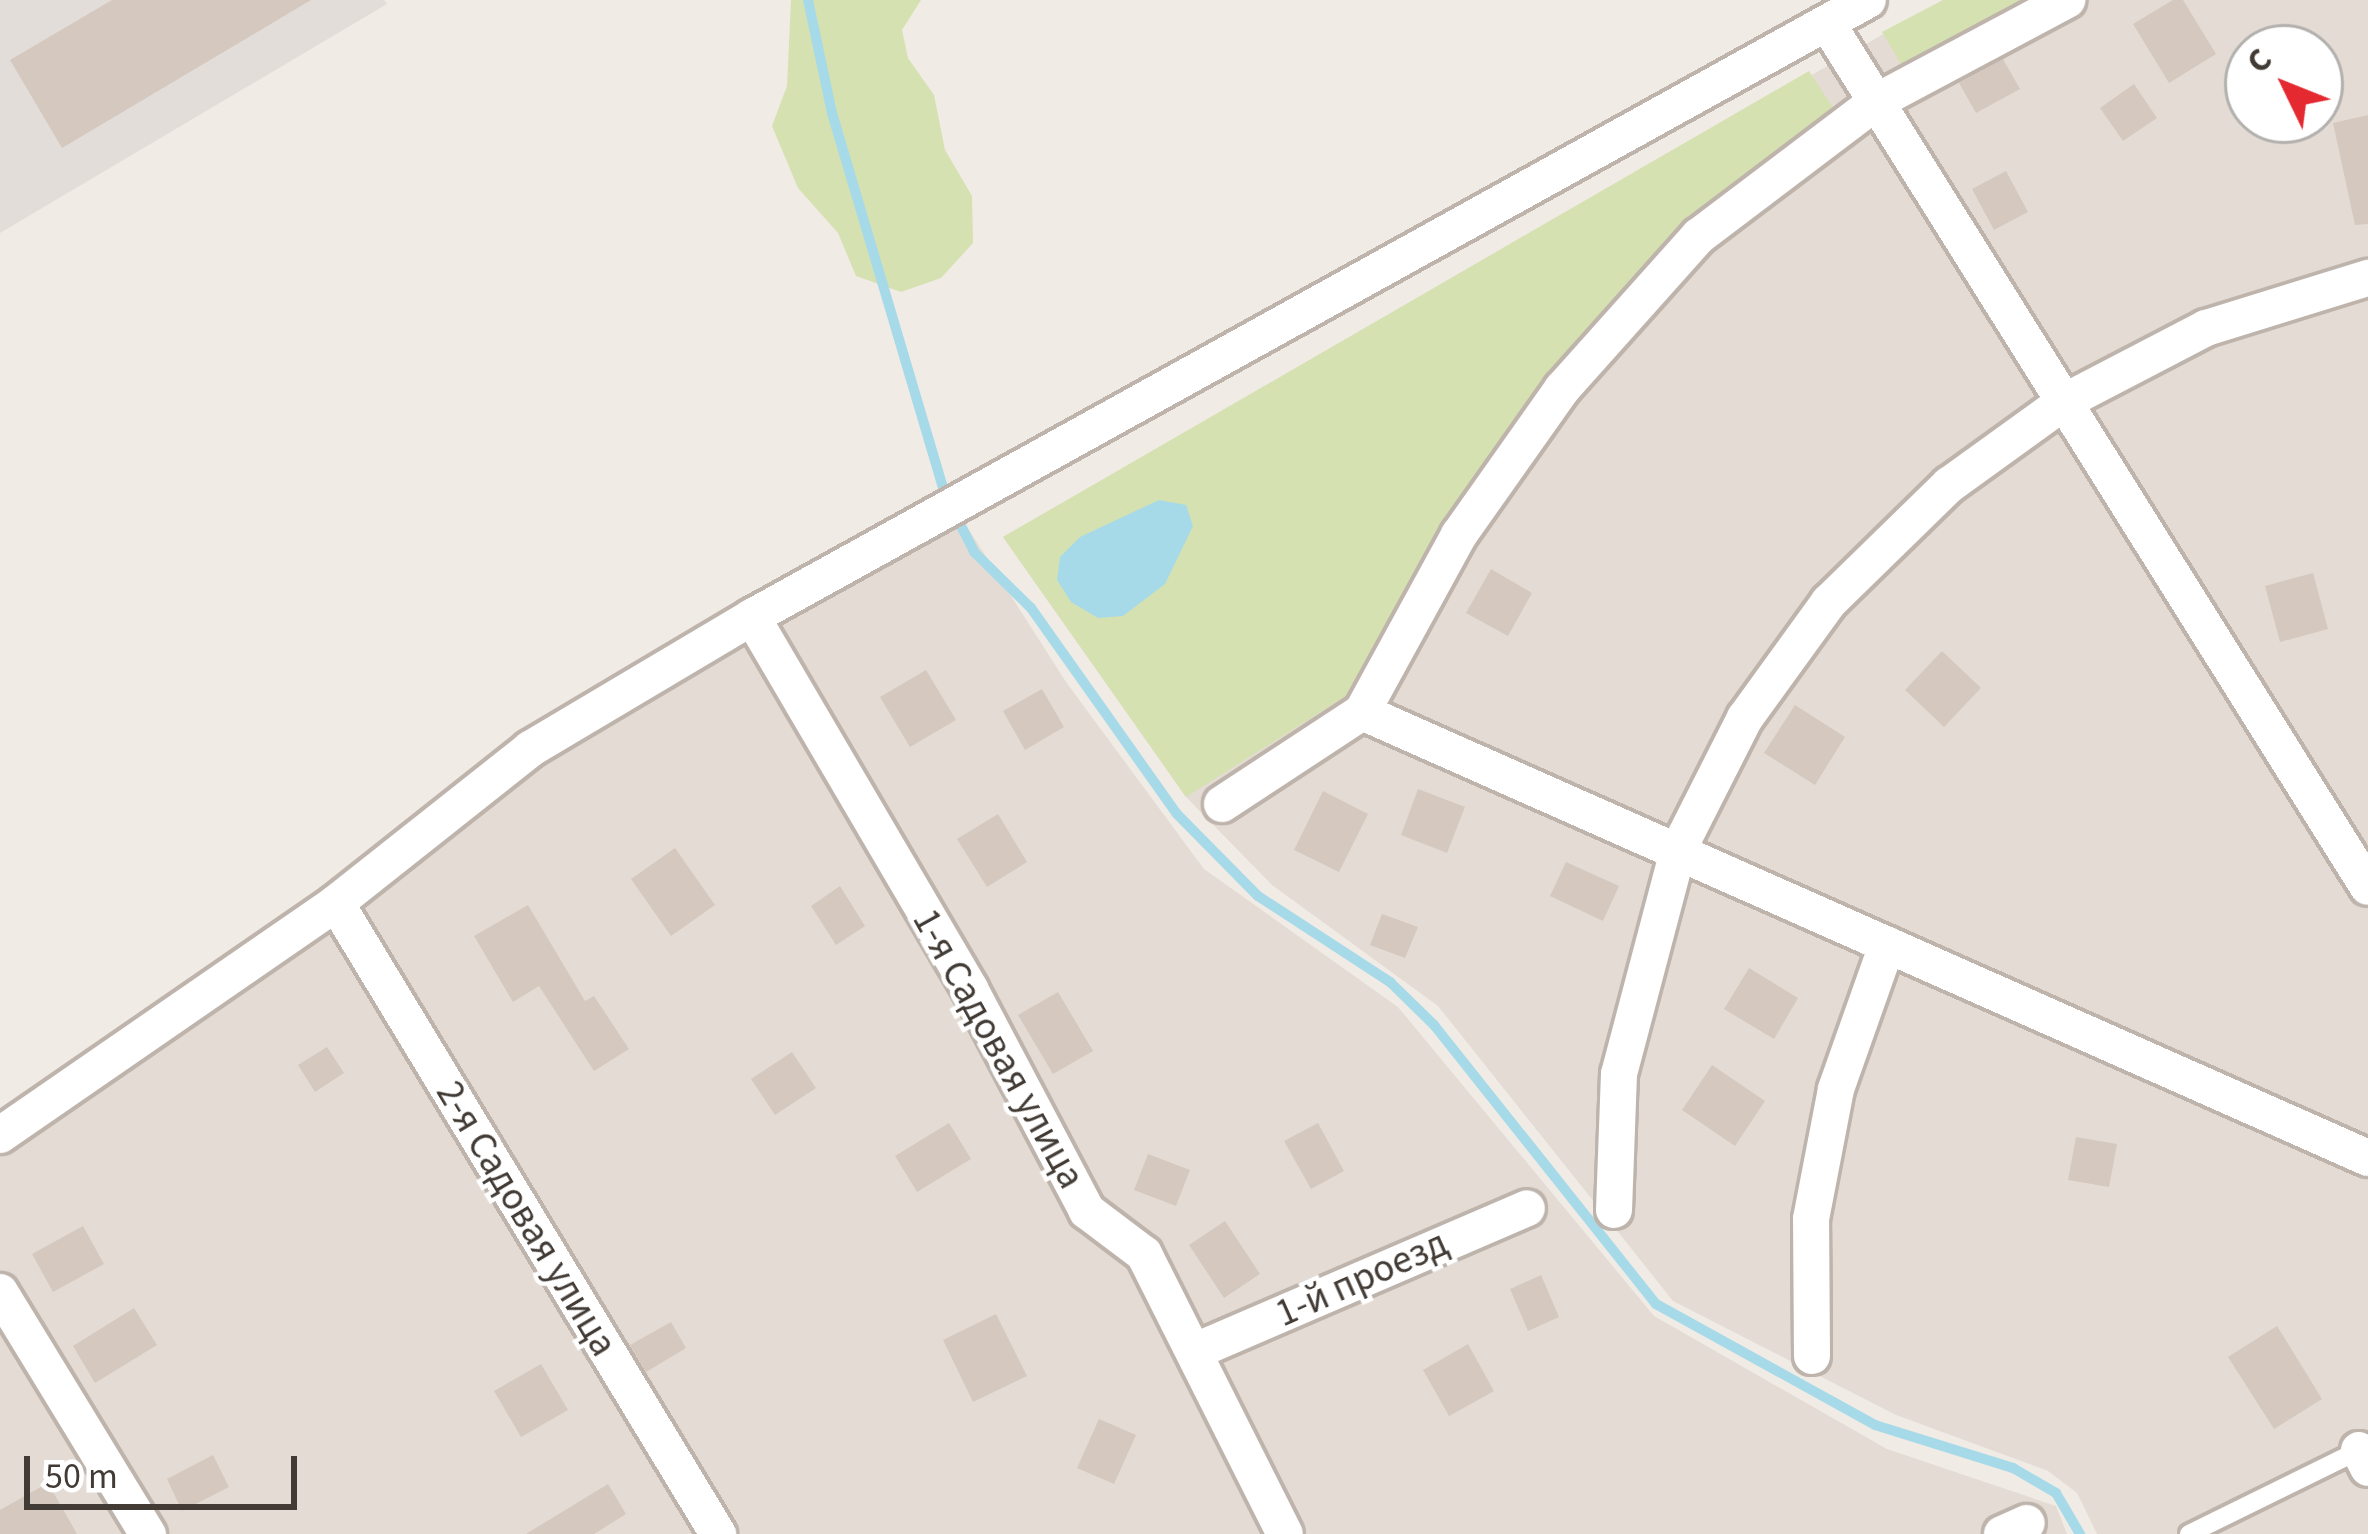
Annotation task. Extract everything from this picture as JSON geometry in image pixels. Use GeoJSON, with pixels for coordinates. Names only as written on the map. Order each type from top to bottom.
{"type":"FeatureCollection","features":[{"type":"Feature","properties":{"kind":"street"},"geometry":{"type":"LineString","coordinates":[[0,1135],[336,903],[530,748],[752,617],[1868,0]]}},
{"type":"Feature","properties":{"kind":"street"},"geometry":{"type":"LineString","coordinates":[[1222,804],[1362,712],[1459,535],[1562,389],[1699,236],[1876,102],[2067,0]]}},
{"type":"Feature","properties":{"kind":"street"},"geometry":{"type":"LineString","coordinates":[[1827,22],[2368,887]]}},
{"type":"Feature","properties":{"kind":"street"},"geometry":{"type":"LineString","coordinates":[[1614,1210],[1619,1074],[1678,850],[1744,718],[1829,602],[1949,485],[2065,402],[2206,328],[2368,278]]}},
{"type":"Feature","properties":{"kind":"street","name":"1-я Садовая улица"},"geometry":{"type":"LineString","coordinates":[[752,617],[970,989],[1087,1211],[1144,1254],[1198,1350],[1286,1534]]}},
{"type":"Feature","properties":{"kind":"street"},"geometry":{"type":"LineString","coordinates":[[1362,712],[2368,1158]]}},
{"type":"Feature","properties":{"kind":"street","name":"2-я Садовая улица"},"geometry":{"type":"LineString","coordinates":[[336,903],[718,1534]]}},
{"type":"Feature","properties":{"kind":"street"},"geometry":{"type":"LineString","coordinates":[[1812,1356],[1811,1219],[1836,1089],[1887,945]]}},
{"type":"Feature","properties":{"kind":"street","name":"1-й проезд"},"geometry":{"type":"LineString","coordinates":[[1198,1350],[1526,1208]]}},
{"type":"Feature","properties":{"kind":"street"},"geometry":{"type":"LineString","coordinates":[[0,1292],[148,1534]]}},
{"type":"Feature","properties":{"kind":"lane"},"geometry":{"type":"LineString","coordinates":[[2189,1534],[2365,1455]]}},
{"type":"Feature","properties":{"kind":"shaded area"},"geometry":{"type":"Polygon","coordinates":[[[0,0],[384,0],[387,4],[0,233],[0,0]]]}},
{"type":"Feature","properties":{"kind":"shaded area"},"geometry":{"type":"Polygon","coordinates":[[[1943,0],[2368,0],[2368,1534],[2097,1534],[2077,1493],[2048,1471],[1896,1415],[1673,1301],[1438,1006],[1272,885],[1186,797],[1003,537],[1943,0]]]}},
{"type":"Feature","properties":{"kind":"shaded area"},"geometry":{"type":"Polygon","coordinates":[[[962,519],[1066,682],[1204,869],[1398,1007],[1654,1316],[1887,1449],[2056,1506],[2067,1534],[0,1534],[0,1132],[578,709],[962,519]]]}},
{"type":"Feature","properties":{"kind":"green space"},"geometry":{"type":"Polygon","coordinates":[[[791,0],[921,0],[902,30],[908,58],[934,95],[945,150],[972,196],[973,243],[941,278],[901,292],[856,276],[838,233],[798,188],[772,126],[787,86],[791,0]]]}},
{"type":"Feature","properties":{"kind":"green space"},"geometry":{"type":"Polygon","coordinates":[[[1943,0],[2041,0],[1905,71],[1882,32],[1943,0]]]}},
{"type":"Feature","properties":{"kind":"green space"},"geometry":{"type":"Polygon","coordinates":[[[1809,71],[1836,112],[1686,227],[1546,380],[1433,546],[1354,691],[1186,797],[1003,537],[1809,71]]]}},
{"type":"Feature","properties":{"kind":"water"},"geometry":{"type":"Polygon","coordinates":[[[1159,500],[1186,505],[1193,526],[1165,584],[1123,616],[1098,618],[1071,602],[1057,580],[1060,557],[1080,537],[1159,500]]]}},
{"type":"Feature","properties":{"kind":"building"},"geometry":{"type":"Polygon","coordinates":[[[112,0],[311,0],[62,148],[10,60],[112,0]]]}},
{"type":"Feature","properties":{"kind":"building"},"geometry":{"type":"Polygon","coordinates":[[[2173,0],[2183,0],[2216,54],[2169,83],[2133,24],[2173,0]]]}},
{"type":"Feature","properties":{"kind":"building"},"geometry":{"type":"Polygon","coordinates":[[[2003,59],[2020,89],[1976,113],[1959,83],[2003,59]]]}},
{"type":"Feature","properties":{"kind":"building"},"geometry":{"type":"Polygon","coordinates":[[[2134,84],[2157,118],[2123,141],[2100,108],[2134,84]]]}},
{"type":"Feature","properties":{"kind":"building"},"geometry":{"type":"Polygon","coordinates":[[[2368,115],[2368,224],[2355,225],[2338,144],[2344,144],[2344,120],[2368,115]]]}},
{"type":"Feature","properties":{"kind":"building"},"geometry":{"type":"Polygon","coordinates":[[[2006,171],[2028,212],[1994,230],[1972,189],[2006,171]]]}},
{"type":"Feature","properties":{"kind":"building"},"geometry":{"type":"Polygon","coordinates":[[[1491,569],[1532,593],[1508,636],[1466,613],[1491,569]]]}},
{"type":"Feature","properties":{"kind":"building"},"geometry":{"type":"Polygon","coordinates":[[[2313,573],[2328,629],[2280,642],[2265,586],[2313,573]]]}},
{"type":"Feature","properties":{"kind":"building"},"geometry":{"type":"Polygon","coordinates":[[[1942,651],[1981,688],[1944,727],[1905,690],[1942,651]]]}},
{"type":"Feature","properties":{"kind":"building"},"geometry":{"type":"Polygon","coordinates":[[[926,670],[956,720],[910,747],[880,697],[926,670]]]}},
{"type":"Feature","properties":{"kind":"building"},"geometry":{"type":"Polygon","coordinates":[[[1042,689],[1064,727],[1025,750],[1003,711],[1042,689]]]}},
{"type":"Feature","properties":{"kind":"building"},"geometry":{"type":"Polygon","coordinates":[[[1795,705],[1845,737],[1815,785],[1764,753],[1795,705]]]}},
{"type":"Feature","properties":{"kind":"building"},"geometry":{"type":"Polygon","coordinates":[[[1418,789],[1465,807],[1447,853],[1401,835],[1418,789]]]}},
{"type":"Feature","properties":{"kind":"building"},"geometry":{"type":"Polygon","coordinates":[[[1323,791],[1368,814],[1339,872],[1294,850],[1323,791]]]}},
{"type":"Feature","properties":{"kind":"building"},"geometry":{"type":"Polygon","coordinates":[[[998,814],[1027,862],[987,887],[957,839],[998,814]]]}},
{"type":"Feature","properties":{"kind":"building"},"geometry":{"type":"Polygon","coordinates":[[[675,848],[715,905],[671,936],[631,879],[675,848]]]}},
{"type":"Feature","properties":{"kind":"building"},"geometry":{"type":"Polygon","coordinates":[[[1566,862],[1619,886],[1603,921],[1550,896],[1566,862]]]}},
{"type":"Feature","properties":{"kind":"building"},"geometry":{"type":"Polygon","coordinates":[[[840,886],[865,926],[836,945],[811,906],[840,886]]]}},
{"type":"Feature","properties":{"kind":"building"},"geometry":{"type":"Polygon","coordinates":[[[528,905],[585,1001],[594,996],[629,1049],[594,1071],[539,986],[513,1002],[474,936],[528,905]]]}},
{"type":"Feature","properties":{"kind":"building"},"geometry":{"type":"Polygon","coordinates":[[[1382,914],[1418,927],[1405,958],[1370,945],[1382,914]]]}},
{"type":"Feature","properties":{"kind":"building"},"geometry":{"type":"Polygon","coordinates":[[[1749,968],[1798,998],[1774,1039],[1724,1009],[1749,968]]]}},
{"type":"Feature","properties":{"kind":"building"},"geometry":{"type":"Polygon","coordinates":[[[1058,992],[1093,1051],[1053,1074],[1018,1015],[1058,992]]]}},
{"type":"Feature","properties":{"kind":"building"},"geometry":{"type":"Polygon","coordinates":[[[327,1047],[344,1073],[315,1092],[298,1065],[327,1047]]]}},
{"type":"Feature","properties":{"kind":"building"},"geometry":{"type":"Polygon","coordinates":[[[792,1052],[816,1088],[775,1115],[751,1079],[792,1052]]]}},
{"type":"Feature","properties":{"kind":"building"},"geometry":{"type":"Polygon","coordinates":[[[1712,1065],[1765,1101],[1735,1146],[1682,1110],[1712,1065]]]}},
{"type":"Feature","properties":{"kind":"building"},"geometry":{"type":"Polygon","coordinates":[[[949,1123],[971,1159],[917,1192],[895,1156],[949,1123]]]}},
{"type":"Feature","properties":{"kind":"building"},"geometry":{"type":"Polygon","coordinates":[[[1318,1123],[1344,1171],[1311,1189],[1284,1141],[1318,1123]]]}},
{"type":"Feature","properties":{"kind":"building"},"geometry":{"type":"Polygon","coordinates":[[[2076,1137],[2117,1144],[2109,1187],[2068,1180],[2076,1137]]]}},
{"type":"Feature","properties":{"kind":"building"},"geometry":{"type":"Polygon","coordinates":[[[1148,1154],[1190,1170],[1176,1206],[1134,1190],[1148,1154]]]}},
{"type":"Feature","properties":{"kind":"building"},"geometry":{"type":"Polygon","coordinates":[[[1225,1221],[1260,1274],[1224,1298],[1189,1245],[1225,1221]]]}},
{"type":"Feature","properties":{"kind":"building"},"geometry":{"type":"Polygon","coordinates":[[[83,1226],[104,1264],[53,1292],[32,1254],[83,1226]]]}},
{"type":"Feature","properties":{"kind":"building"},"geometry":{"type":"Polygon","coordinates":[[[1541,1275],[1559,1317],[1528,1331],[1510,1289],[1541,1275]]]}},
{"type":"Feature","properties":{"kind":"building"},"geometry":{"type":"Polygon","coordinates":[[[134,1308],[157,1345],[95,1383],[73,1346],[134,1308]]]}},
{"type":"Feature","properties":{"kind":"building"},"geometry":{"type":"Polygon","coordinates":[[[996,1314],[1027,1376],[973,1402],[943,1340],[996,1314]]]}},
{"type":"Feature","properties":{"kind":"building"},"geometry":{"type":"Polygon","coordinates":[[[671,1322],[686,1348],[646,1372],[630,1345],[671,1322]]]}},
{"type":"Feature","properties":{"kind":"building"},"geometry":{"type":"Polygon","coordinates":[[[2277,1326],[2322,1399],[2274,1429],[2228,1357],[2277,1326]]]}},
{"type":"Feature","properties":{"kind":"building"},"geometry":{"type":"Polygon","coordinates":[[[1468,1344],[1494,1391],[1449,1416],[1423,1370],[1468,1344]]]}},
{"type":"Feature","properties":{"kind":"building"},"geometry":{"type":"Polygon","coordinates":[[[541,1364],[568,1410],[521,1437],[494,1391],[541,1364]]]}},
{"type":"Feature","properties":{"kind":"building"},"geometry":{"type":"Polygon","coordinates":[[[1099,1419],[1136,1435],[1114,1484],[1077,1468],[1099,1419]]]}},
{"type":"Feature","properties":{"kind":"building"},"geometry":{"type":"Polygon","coordinates":[[[213,1455],[229,1487],[182,1511],[167,1479],[213,1455]]]}},
{"type":"Feature","properties":{"kind":"building"},"geometry":{"type":"Polygon","coordinates":[[[48,1483],[77,1534],[0,1534],[0,1510],[48,1483]]]}},
{"type":"Feature","properties":{"kind":"building"},"geometry":{"type":"Polygon","coordinates":[[[608,1484],[626,1514],[594,1534],[526,1534],[608,1484]]]}},
{"type":"Feature","properties":{"kind":"waterway"},"geometry":{"type":"LineString","coordinates":[[808,0],[832,113],[944,492]]}},
{"type":"Feature","properties":{"kind":"waterway"},"geometry":{"type":"LineString","coordinates":[[957,518],[974,552],[1031,608],[1177,814],[1258,896],[1390,982],[1434,1025],[1656,1304],[1875,1425],[2013,1468],[2056,1493],[2080,1534]]}}]}
